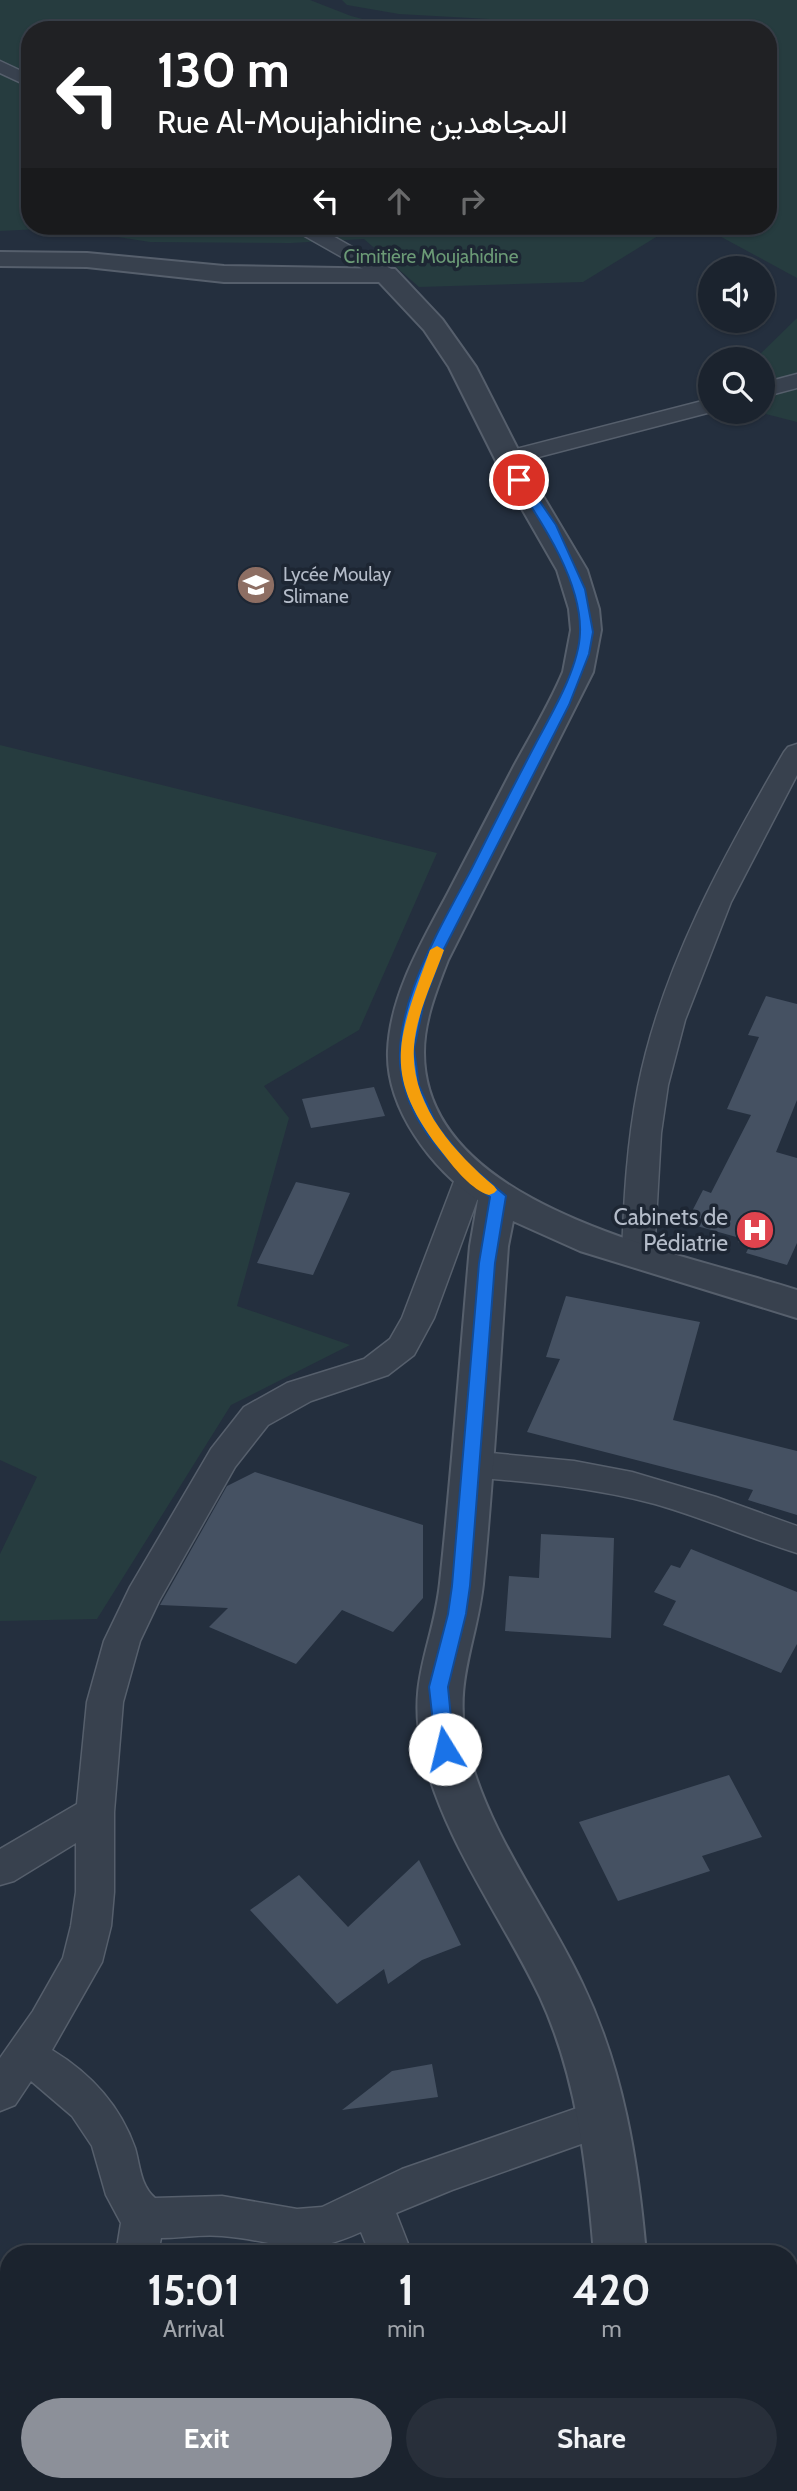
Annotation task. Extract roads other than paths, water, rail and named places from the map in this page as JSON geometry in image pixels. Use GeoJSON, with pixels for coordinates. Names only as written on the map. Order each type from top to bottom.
{"type":"FeatureCollection","features":[{"type":"Feature","properties":{"kind":"street"},"geometry":{"type":"LineString","coordinates":[[0,66],[21,77]]}},
{"type":"Feature","properties":{"kind":"street"},"geometry":{"type":"LineString","coordinates":[[317,235],[386,274],[416,303],[449,346],[470,380],[531,501],[550,525],[567,560],[579,589],[587,632],[575,677],[437,949],[410,1026],[407,1059],[415,1096],[430,1128],[485,1186],[528,1216],[638,1256],[797,1304]]}},
{"type":"Feature","properties":{"kind":"street"},"geometry":{"type":"LineString","coordinates":[[0,259],[87,260],[224,274],[386,274]]}},
{"type":"Feature","properties":{"kind":"street"},"geometry":{"type":"LineString","coordinates":[[775,387],[797,381]]}},
{"type":"Feature","properties":{"kind":"street"},"geometry":{"type":"LineString","coordinates":[[508,458],[698,409]]}},
{"type":"Feature","properties":{"kind":"street"},"geometry":{"type":"LineString","coordinates":[[638,1256],[645,1141],[651,1101],[659,1060],[681,988],[719,892],[797,752]]}},
{"type":"Feature","properties":{"kind":"street"},"geometry":{"type":"LineString","coordinates":[[485,1186],[489,1246],[459,1600],[439,1687],[442,1731],[449,1769],[465,1808],[564,1997],[587,2055],[603,2118],[617,2203],[619,2245]]}},
{"type":"Feature","properties":{"kind":"street"},"geometry":{"type":"LineString","coordinates":[[0,2092],[62,2001],[82,1962],[95,1892],[95,1812],[101,1732],[110,1680],[130,1622],[164,1556],[232,1444],[256,1416],[299,1392],[376,1367],[402,1347],[485,1186]]}},
{"type":"Feature","properties":{"kind":"street"},"geometry":{"type":"LineString","coordinates":[[470,1464],[573,1474],[634,1486],[797,1540]]}},
{"type":"Feature","properties":{"kind":"street"},"geometry":{"type":"LineString","coordinates":[[0,1870],[95,1812]]}},
{"type":"Feature","properties":{"kind":"street"},"geometry":{"type":"LineString","coordinates":[[25,2057],[56,2074],[92,2110],[111,2141],[141,2234],[165,2217],[226,2215],[296,2228],[312,2229],[328,2225],[372,2206],[400,2190],[603,2118]]}},
{"type":"Feature","properties":{"kind":"street"},"geometry":{"type":"LineString","coordinates":[[372,2206],[387,2245]]}},
{"type":"Feature","properties":{"kind":"place","name":"Lycée Moulay Slimane"},"geometry":{"type":"Point","coordinates":[256,585]}},
{"type":"Feature","properties":{"kind":"place","name":"Cabinets de Pédiatrie"},"geometry":{"type":"Point","coordinates":[755,1230]}},
{"type":"Feature","properties":{"kind":"park label","name":"Cimitière Moujahidine"},"geometry":{"type":"Point","coordinates":[431,256]}}]}
